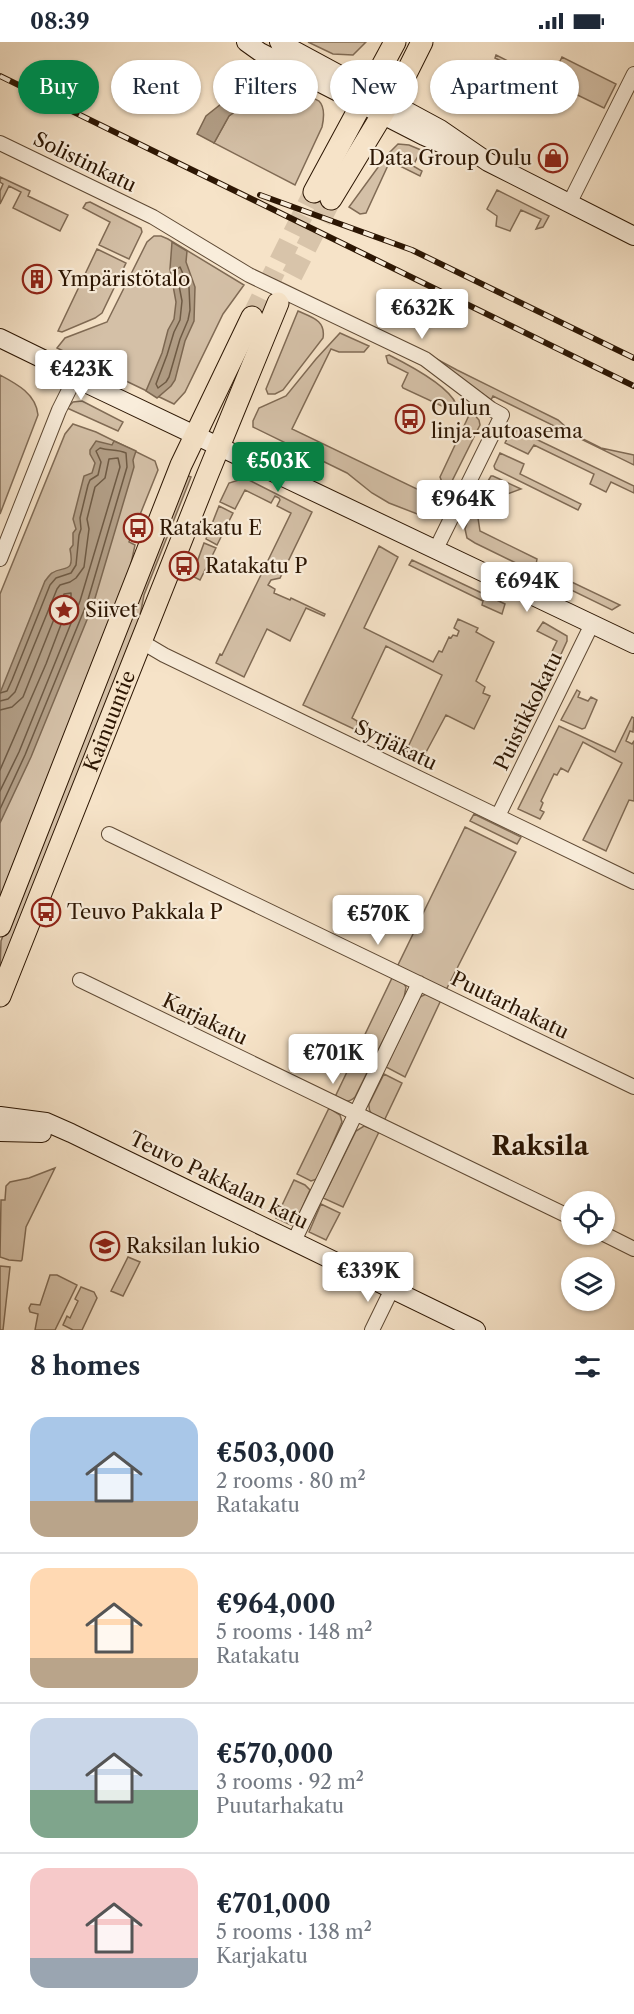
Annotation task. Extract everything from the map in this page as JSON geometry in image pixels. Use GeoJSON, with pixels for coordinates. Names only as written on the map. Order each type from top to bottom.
{"type":"FeatureCollection","features":[{"type":"Feature","properties":{"kind":"main road"},"geometry":{"type":"LineString","coordinates":[[385,60],[395,42]]}},
{"type":"Feature","properties":{"kind":"main road"},"geometry":{"type":"LineString","coordinates":[[412,60],[422,42]]}},
{"type":"Feature","properties":{"kind":"main road"},"geometry":{"type":"LineString","coordinates":[[357,114],[322,195],[382,114]]}},
{"type":"Feature","properties":{"kind":"main road","name":"Kainuuntie"},"geometry":{"type":"LineString","coordinates":[[0,996],[278,303]]}},
{"type":"Feature","properties":{"kind":"main road","name":"Kainuuntie"},"geometry":{"type":"LineString","coordinates":[[0,926],[181,465],[252,317]]}},
{"type":"Feature","properties":{"kind":"street"},"geometry":{"type":"LineString","coordinates":[[246,42],[260,52],[330,81]]}},
{"type":"Feature","properties":{"kind":"street"},"geometry":{"type":"LineString","coordinates":[[279,42],[330,74]]}},
{"type":"Feature","properties":{"kind":"street"},"geometry":{"type":"LineString","coordinates":[[569,204],[634,74]]}},
{"type":"Feature","properties":{"kind":"street"},"geometry":{"type":"LineString","coordinates":[[396,114],[456,150],[480,158],[634,236]]}},
{"type":"Feature","properties":{"kind":"street","name":"Solistinkatu"},"geometry":{"type":"LineString","coordinates":[[0,143],[153,218],[249,275],[425,359],[502,415],[436,549]]}},
{"type":"Feature","properties":{"kind":"street"},"geometry":{"type":"LineString","coordinates":[[0,338],[75,378],[634,644]]}},
{"type":"Feature","properties":{"kind":"street"},"geometry":{"type":"LineString","coordinates":[[0,556],[59,410],[75,378]]}},
{"type":"Feature","properties":{"kind":"street","name":"Puistikkokatu"},"geometry":{"type":"LineString","coordinates":[[498,816],[592,624]]}},
{"type":"Feature","properties":{"kind":"street","name":"Syrjäkatu"},"geometry":{"type":"LineString","coordinates":[[142,642],[164,655],[634,882]]}},
{"type":"Feature","properties":{"kind":"street","name":"Puutarhakatu"},"geometry":{"type":"LineString","coordinates":[[109,834],[634,1087]]}},
{"type":"Feature","properties":{"kind":"street","name":"Karjakatu"},"geometry":{"type":"LineString","coordinates":[[80,980],[561,1213]]}},
{"type":"Feature","properties":{"kind":"street"},"geometry":{"type":"LineString","coordinates":[[294,1241],[419,983]]}},
{"type":"Feature","properties":{"kind":"street","name":"Teuvo Pakkalan katu"},"geometry":{"type":"LineString","coordinates":[[0,1116],[46,1122],[71,1133],[476,1330]]}},
{"type":"Feature","properties":{"kind":"street","name":"Teuvo Pakkalan katu"},"geometry":{"type":"LineString","coordinates":[[0,1132],[71,1133]]}},
{"type":"Feature","properties":{"kind":"street"},"geometry":{"type":"LineString","coordinates":[[615,1240],[634,1249]]}},
{"type":"Feature","properties":{"kind":"street"},"geometry":{"type":"LineString","coordinates":[[372,1330],[392,1289]]}},
{"type":"Feature","properties":{"kind":"shaded area"},"geometry":{"type":"Polygon","coordinates":[[[308,42],[366,42],[353,55],[333,54],[308,42]]]}},
{"type":"Feature","properties":{"kind":"shaded area"},"geometry":{"type":"Polygon","coordinates":[[[496,55],[506,60],[499,60],[495,58],[496,55]]]}},
{"type":"Feature","properties":{"kind":"shaded area"},"geometry":{"type":"Polygon","coordinates":[[[579,66],[616,84],[604,108],[579,96],[579,66]]]}},
{"type":"Feature","properties":{"kind":"shaded area"},"geometry":{"type":"Polygon","coordinates":[[[318,100],[321,103],[324,116],[322,127],[295,185],[214,143],[232,114],[318,114],[318,100]]]}},
{"type":"Feature","properties":{"kind":"shaded area"},"geometry":{"type":"Polygon","coordinates":[[[398,144],[409,145],[421,150],[413,166],[422,171],[420,176],[390,161],[366,213],[360,214],[349,207],[387,155],[398,144]]]}},
{"type":"Feature","properties":{"kind":"shaded area"},"geometry":{"type":"Polygon","coordinates":[[[0,177],[30,191],[28,196],[68,215],[60,231],[13,208],[21,192],[9,186],[0,204],[0,191],[3,184],[0,182],[0,177]]]}},
{"type":"Feature","properties":{"kind":"shaded area"},"geometry":{"type":"Polygon","coordinates":[[[497,190],[549,216],[543,227],[536,229],[541,219],[521,210],[510,231],[496,226],[497,216],[487,209],[497,190]]]}},
{"type":"Feature","properties":{"kind":"shaded area"},"geometry":{"type":"Polygon","coordinates":[[[90,202],[141,228],[142,232],[129,259],[99,245],[110,222],[83,208],[86,203],[90,202]]]}},
{"type":"Feature","properties":{"kind":"shaded area"},"geometry":{"type":"Polygon","coordinates":[[[154,236],[168,239],[244,285],[223,314],[185,392],[174,404],[57,348],[65,338],[107,322],[147,242],[154,236]]]}},
{"type":"Feature","properties":{"kind":"shaded area"},"geometry":{"type":"Polygon","coordinates":[[[97,249],[126,263],[102,313],[62,332],[58,331],[97,249]]]}},
{"type":"Feature","properties":{"kind":"shaded area"},"geometry":{"type":"Polygon","coordinates":[[[298,311],[320,323],[323,338],[283,390],[275,394],[268,394],[266,389],[298,311]]]}},
{"type":"Feature","properties":{"kind":"shaded area"},"geometry":{"type":"Polygon","coordinates":[[[340,333],[369,346],[364,352],[339,352],[331,349],[292,429],[442,501],[428,516],[425,517],[389,503],[347,473],[253,427],[253,421],[259,408],[286,396],[340,333]]]}},
{"type":"Feature","properties":{"kind":"shaded area"},"geometry":{"type":"Polygon","coordinates":[[[389,355],[436,383],[452,397],[456,404],[444,407],[403,388],[408,373],[388,363],[386,356],[389,355]]]}},
{"type":"Feature","properties":{"kind":"shaded area"},"geometry":{"type":"Polygon","coordinates":[[[429,355],[558,420],[575,435],[601,448],[634,455],[634,465],[493,396],[491,400],[429,355]]]}},
{"type":"Feature","properties":{"kind":"shaded area"},"geometry":{"type":"Polygon","coordinates":[[[0,375],[30,395],[38,415],[0,514],[0,375]]]}},
{"type":"Feature","properties":{"kind":"shaded area"},"geometry":{"type":"Polygon","coordinates":[[[82,401],[123,422],[118,431],[67,408],[73,402],[82,401]]]}},
{"type":"Feature","properties":{"kind":"shaded area"},"geometry":{"type":"Polygon","coordinates":[[[471,411],[479,420],[480,425],[450,485],[442,482],[440,477],[471,411]]]}},
{"type":"Feature","properties":{"kind":"shaded area"},"geometry":{"type":"Polygon","coordinates":[[[73,424],[96,432],[155,461],[158,470],[129,542],[135,545],[129,573],[0,905],[0,594],[65,434],[73,424]]]}},
{"type":"Feature","properties":{"kind":"shaded area"},"geometry":{"type":"Polygon","coordinates":[[[517,430],[634,486],[634,493],[611,482],[606,492],[590,484],[594,474],[534,445],[528,454],[505,443],[509,435],[517,430]]]}},
{"type":"Feature","properties":{"kind":"shaded area"},"geometry":{"type":"Polygon","coordinates":[[[500,453],[524,464],[520,474],[581,504],[578,510],[495,469],[494,466],[500,453]]]}},
{"type":"Feature","properties":{"kind":"shaded area"},"geometry":{"type":"Polygon","coordinates":[[[185,475],[191,477],[144,595],[139,621],[0,970],[1,941],[185,475]]]}},
{"type":"Feature","properties":{"kind":"shaded area"},"geometry":{"type":"Polygon","coordinates":[[[491,476],[521,489],[485,502],[477,499],[491,476]]]}},
{"type":"Feature","properties":{"kind":"shaded area"},"geometry":{"type":"Polygon","coordinates":[[[245,478],[312,512],[280,578],[271,580],[268,585],[275,589],[274,593],[290,600],[291,598],[325,614],[324,616],[306,608],[290,641],[267,629],[244,677],[216,663],[291,513],[277,506],[280,500],[275,496],[271,503],[245,490],[235,509],[220,502],[229,483],[245,478]]]}},
{"type":"Feature","properties":{"kind":"shaded area"},"geometry":{"type":"Polygon","coordinates":[[[219,506],[233,513],[217,545],[206,539],[219,506]]]}},
{"type":"Feature","properties":{"kind":"shaded area"},"geometry":{"type":"Polygon","coordinates":[[[470,515],[478,518],[480,531],[537,559],[536,565],[620,605],[612,610],[475,543],[467,538],[465,529],[470,515]]]}},
{"type":"Feature","properties":{"kind":"shaded area"},"geometry":{"type":"Polygon","coordinates":[[[204,543],[216,548],[200,580],[192,576],[204,543]]]}},
{"type":"Feature","properties":{"kind":"shaded area"},"geometry":{"type":"Polygon","coordinates":[[[379,546],[398,557],[364,628],[433,662],[439,651],[442,652],[449,637],[457,636],[459,631],[454,628],[458,619],[478,628],[476,632],[494,642],[476,681],[485,687],[483,693],[490,696],[474,729],[446,715],[424,756],[427,759],[425,764],[391,748],[394,746],[409,752],[411,749],[408,747],[442,675],[386,646],[352,718],[360,726],[358,731],[303,705],[379,546]]]}},
{"type":"Feature","properties":{"kind":"shaded area"},"geometry":{"type":"Polygon","coordinates":[[[412,560],[505,604],[502,614],[482,605],[483,601],[409,565],[412,560]]]}},
{"type":"Feature","properties":{"kind":"shaded area"},"geometry":{"type":"Polygon","coordinates":[[[543,622],[567,636],[556,665],[547,662],[557,641],[537,631],[543,622]]]}},
{"type":"Feature","properties":{"kind":"shaded area"},"geometry":{"type":"Polygon","coordinates":[[[577,690],[580,692],[578,697],[588,701],[591,697],[597,700],[585,728],[582,729],[561,720],[577,690]]]}},
{"type":"Feature","properties":{"kind":"shaded area"},"geometry":{"type":"Polygon","coordinates":[[[632,717],[634,718],[633,732],[630,731],[626,741],[632,744],[634,741],[634,801],[629,800],[606,851],[583,840],[622,763],[583,742],[568,772],[561,768],[557,775],[554,774],[541,801],[543,803],[540,810],[544,812],[540,819],[518,809],[559,726],[615,752],[632,717]]]}},
{"type":"Feature","properties":{"kind":"shaded area"},"geometry":{"type":"Polygon","coordinates":[[[474,814],[521,837],[517,844],[470,821],[474,814]]]}},
{"type":"Feature","properties":{"kind":"shaded area"},"geometry":{"type":"Polygon","coordinates":[[[465,827],[516,852],[446,990],[398,965],[465,827]]]}},
{"type":"Feature","properties":{"kind":"shaded area"},"geometry":{"type":"Polygon","coordinates":[[[392,978],[403,982],[406,987],[404,998],[355,1097],[347,1101],[340,1100],[335,1097],[392,978]]]}},
{"type":"Feature","properties":{"kind":"shaded area"},"geometry":{"type":"Polygon","coordinates":[[[426,994],[441,1000],[405,1077],[386,1067],[420,997],[426,994]]]}},
{"type":"Feature","properties":{"kind":"shaded area"},"geometry":{"type":"Polygon","coordinates":[[[384,1074],[402,1083],[384,1121],[373,1115],[369,1104],[384,1074]]]}},
{"type":"Feature","properties":{"kind":"shaded area"},"geometry":{"type":"Polygon","coordinates":[[[329,1108],[340,1115],[342,1122],[317,1179],[311,1181],[297,1174],[329,1108]]]}},
{"type":"Feature","properties":{"kind":"shaded area"},"geometry":{"type":"Polygon","coordinates":[[[364,1126],[379,1132],[343,1207],[323,1198],[356,1131],[364,1126]]]}},
{"type":"Feature","properties":{"kind":"shaded area"},"geometry":{"type":"Polygon","coordinates":[[[55,1168],[26,1227],[22,1260],[0,1257],[1,1200],[5,1200],[6,1186],[10,1182],[29,1178],[55,1168]]]}},
{"type":"Feature","properties":{"kind":"shaded area"},"geometry":{"type":"Polygon","coordinates":[[[294,1180],[310,1190],[297,1219],[291,1225],[276,1218],[294,1180]]]}},
{"type":"Feature","properties":{"kind":"shaded area"},"geometry":{"type":"Polygon","coordinates":[[[321,1204],[340,1213],[326,1240],[309,1232],[321,1204]]]}},
{"type":"Feature","properties":{"kind":"shaded area"},"geometry":{"type":"Polygon","coordinates":[[[128,1257],[140,1262],[123,1296],[111,1291],[128,1257]]]}},
{"type":"Feature","properties":{"kind":"shaded area"},"geometry":{"type":"Polygon","coordinates":[[[0,1266],[10,1267],[3,1330],[0,1330],[0,1266]]]}},
{"type":"Feature","properties":{"kind":"shaded area"},"geometry":{"type":"Polygon","coordinates":[[[50,1275],[57,1275],[77,1285],[55,1330],[35,1330],[38,1314],[30,1312],[29,1308],[31,1304],[40,1305],[50,1275]]]}},
{"type":"Feature","properties":{"kind":"shaded area"},"geometry":{"type":"Polygon","coordinates":[[[81,1287],[94,1292],[97,1298],[82,1330],[73,1330],[63,1325],[67,1316],[70,1318],[78,1301],[75,1299],[81,1287]]]}},
{"type":"Feature","properties":{"kind":"water"},"geometry":{"type":"Polygon","coordinates":[[[213,110],[213,114],[232,114],[214,143],[197,134],[206,116],[213,110]]]}},
{"type":"Feature","properties":{"kind":"water"},"geometry":{"type":"Polygon","coordinates":[[[172,242],[187,251],[186,262],[195,287],[194,321],[185,341],[175,380],[157,398],[146,391],[174,319],[176,302],[170,269],[172,242]]]}},
{"type":"Feature","properties":{"kind":"water"},"geometry":{"type":"Polygon","coordinates":[[[96,441],[112,445],[114,441],[136,451],[133,460],[134,467],[93,605],[31,757],[0,823],[0,693],[45,581],[56,571],[70,566],[70,549],[76,529],[73,519],[84,476],[92,473],[95,463],[90,450],[96,441]]]}},
{"type":"Feature","properties":{"kind":"tunnel"},"geometry":{"type":"LineString","coordinates":[[252,317],[314,192]]}},
{"type":"Feature","properties":{"kind":"tunnel"},"geometry":{"type":"LineString","coordinates":[[278,303],[331,199]]}},
{"type":"Feature","properties":{"kind":"railway"},"geometry":{"type":"LineString","coordinates":[[0,76],[634,386]]}},
{"type":"Feature","properties":{"kind":"railway"},"geometry":{"type":"LineString","coordinates":[[260,195],[412,250],[634,358]]}},
{"type":"Feature","properties":{"kind":"place","name":"Data Group Oulu"},"geometry":{"type":"Point","coordinates":[553,158]}},
{"type":"Feature","properties":{"kind":"place","name":"Ympäristötalo"},"geometry":{"type":"Point","coordinates":[37,279]}},
{"type":"Feature","properties":{"kind":"place","name":"Oulun linja-autoasema"},"geometry":{"type":"Point","coordinates":[410,419]}},
{"type":"Feature","properties":{"kind":"place","name":"Ratakatu E"},"geometry":{"type":"Point","coordinates":[138,528]}},
{"type":"Feature","properties":{"kind":"place","name":"Ratakatu P"},"geometry":{"type":"Point","coordinates":[184,566]}},
{"type":"Feature","properties":{"kind":"place","name":"Siivet"},"geometry":{"type":"Point","coordinates":[64,610]}},
{"type":"Feature","properties":{"kind":"place","name":"Teuvo Pakkala P"},"geometry":{"type":"Point","coordinates":[46,912]}},
{"type":"Feature","properties":{"kind":"place","name":"Raksilan lukio"},"geometry":{"type":"Point","coordinates":[105,1246]}},
{"type":"Feature","properties":{"kind":"district","name":"Raksila"},"geometry":{"type":"Point","coordinates":[540,1146]}}]}
